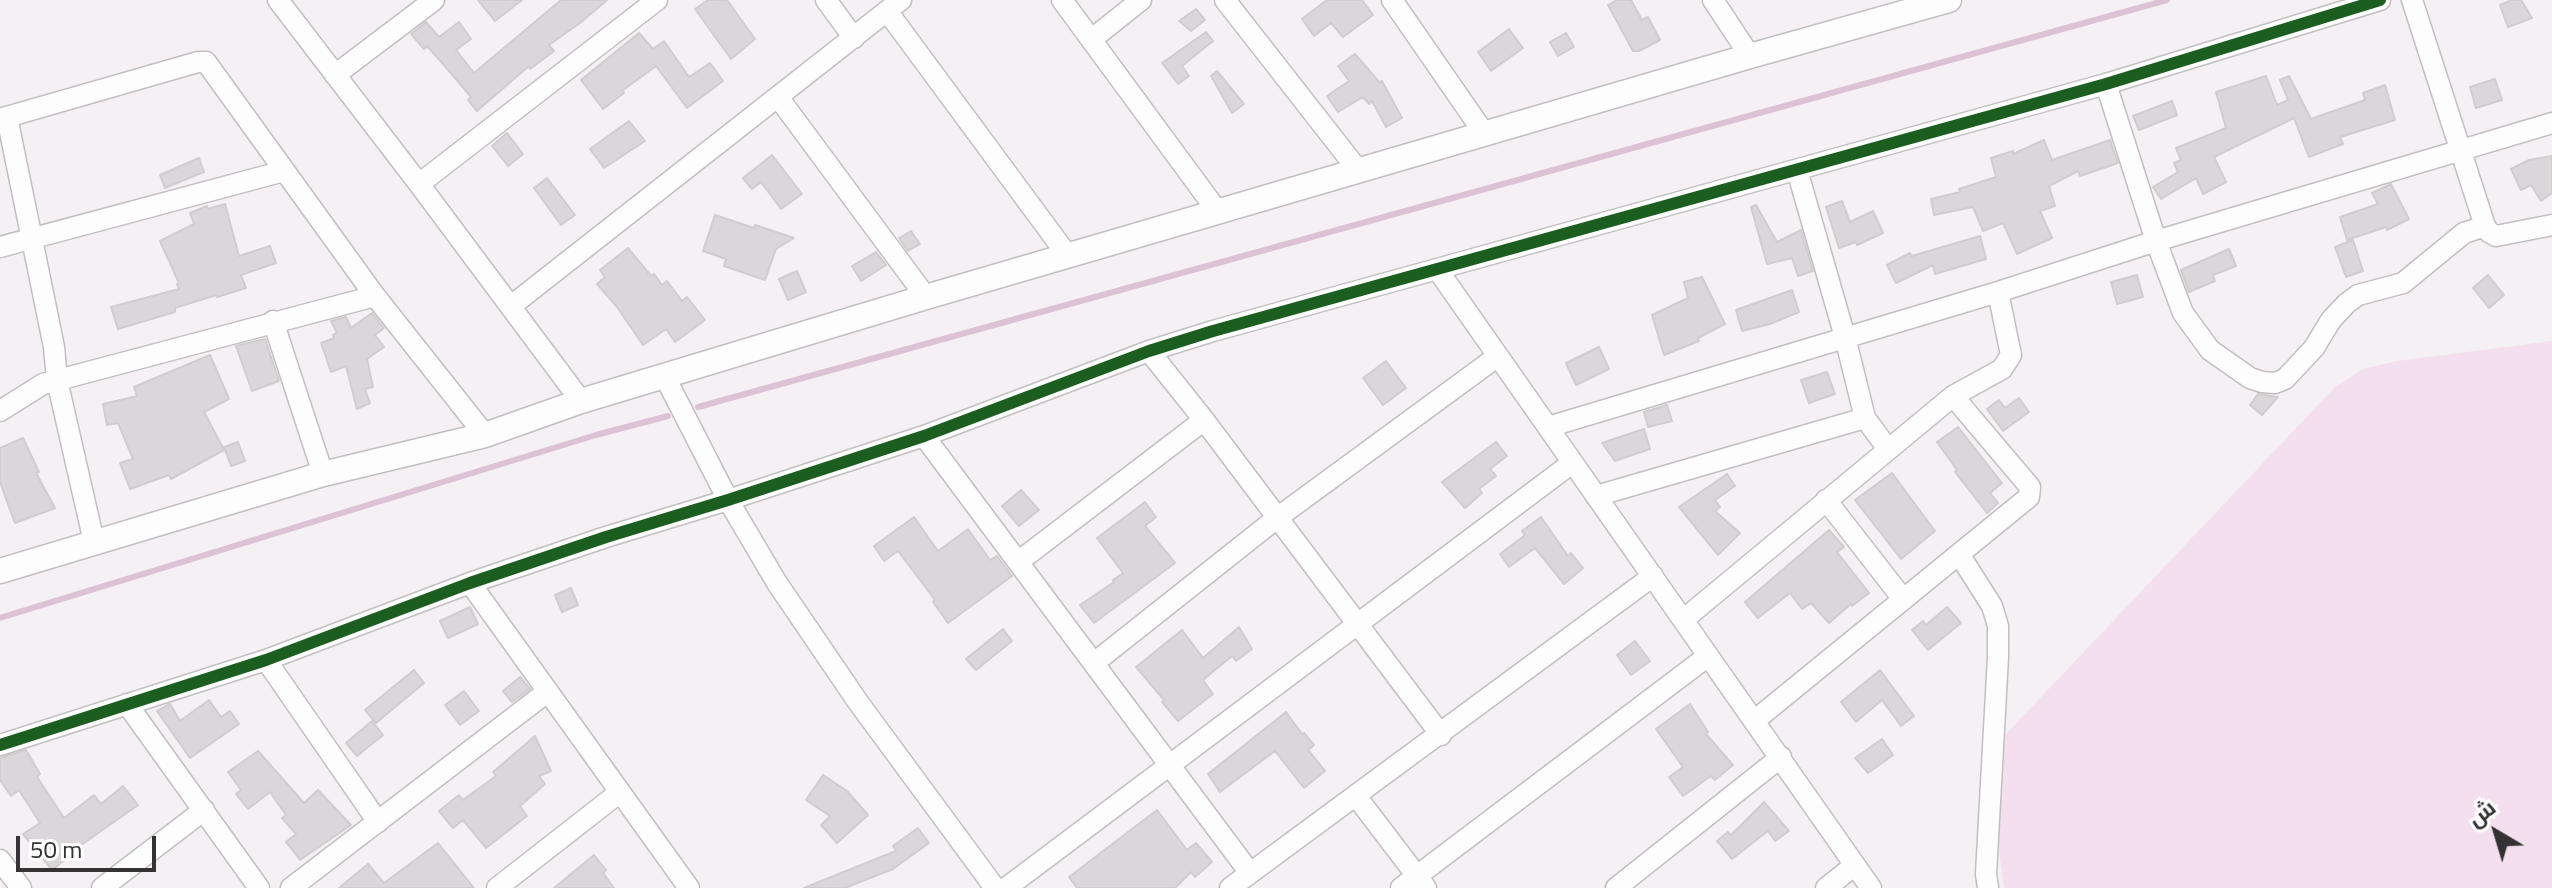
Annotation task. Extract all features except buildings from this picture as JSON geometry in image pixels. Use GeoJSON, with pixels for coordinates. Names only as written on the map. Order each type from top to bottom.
{"type":"FeatureCollection","features":[{"type":"Feature","properties":{"kind":"main road"},"geometry":{"type":"LineString","coordinates":[[0,571],[323,474],[485,435],[581,401],[926,297],[1940,1]]}},
{"type":"Feature","properties":{"kind":"street"},"geometry":{"type":"LineString","coordinates":[[278,0],[581,401]]}},
{"type":"Feature","properties":{"kind":"street"},"geometry":{"type":"LineString","coordinates":[[335,75],[434,0]]}},
{"type":"Feature","properties":{"kind":"street"},"geometry":{"type":"LineString","coordinates":[[419,184],[657,0]]}},
{"type":"Feature","properties":{"kind":"street"},"geometry":{"type":"LineString","coordinates":[[826,0],[854,38]]}},
{"type":"Feature","properties":{"kind":"street"},"geometry":{"type":"LineString","coordinates":[[1062,0],[1218,212]]}},
{"type":"Feature","properties":{"kind":"street"},"geometry":{"type":"LineString","coordinates":[[1092,39],[1141,0]]}},
{"type":"Feature","properties":{"kind":"street"},"geometry":{"type":"LineString","coordinates":[[1225,0],[1358,170]]}},
{"type":"Feature","properties":{"kind":"street"},"geometry":{"type":"LineString","coordinates":[[1392,0],[1484,133]]}},
{"type":"Feature","properties":{"kind":"street"},"geometry":{"type":"LineString","coordinates":[[1713,0],[1750,56]]}},
{"type":"Feature","properties":{"kind":"street"},"geometry":{"type":"LineString","coordinates":[[0,745],[266,660],[470,583],[606,537],[924,436],[1149,351],[2106,84],[2380,0]]}},
{"type":"Feature","properties":{"kind":"street"},"geometry":{"type":"LineString","coordinates":[[2412,0],[2485,226],[2496,236],[2552,225]]}},
{"type":"Feature","properties":{"kind":"street"},"geometry":{"type":"LineString","coordinates":[[511,306],[894,5],[1068,256]]}},
{"type":"Feature","properties":{"kind":"street"},"geometry":{"type":"LineString","coordinates":[[94,542],[3,118],[198,62],[206,62],[375,296],[485,435]]}},
{"type":"Feature","properties":{"kind":"street"},"geometry":{"type":"LineString","coordinates":[[2106,84],[2156,241],[2183,313],[2210,350],[2250,378],[2275,383],[2285,379],[2314,348],[2331,320],[2358,295],[2403,283],[2464,233],[2485,226]]}},
{"type":"Feature","properties":{"kind":"street"},"geometry":{"type":"LineString","coordinates":[[778,97],[926,297]]}},
{"type":"Feature","properties":{"kind":"street"},"geometry":{"type":"LineString","coordinates":[[1548,427],[2552,123]]}},
{"type":"Feature","properties":{"kind":"street"},"geometry":{"type":"LineString","coordinates":[[1797,170],[1865,418],[1888,449]]}},
{"type":"Feature","properties":{"kind":"street"},"geometry":{"type":"LineString","coordinates":[[0,247],[284,171]]}},
{"type":"Feature","properties":{"kind":"street"},"geometry":{"type":"LineString","coordinates":[[1437,269],[1871,888]]}},
{"type":"Feature","properties":{"kind":"street"},"geometry":{"type":"LineString","coordinates":[[1683,620],[1953,396],[2008,363],[2011,355],[1998,292]]}},
{"type":"Feature","properties":{"kind":"street"},"geometry":{"type":"LineString","coordinates":[[0,411],[31,390],[57,380],[375,296]]}},
{"type":"Feature","properties":{"kind":"street"},"geometry":{"type":"LineString","coordinates":[[273,321],[323,474]]}},
{"type":"Feature","properties":{"kind":"street"},"geometry":{"type":"LineString","coordinates":[[1149,351],[1441,735]]}},
{"type":"Feature","properties":{"kind":"street"},"geometry":{"type":"LineString","coordinates":[[1094,663],[1277,518],[1498,356]]}},
{"type":"Feature","properties":{"kind":"street"},"geometry":{"type":"LineString","coordinates":[[665,377],[728,500],[777,583],[858,702],[995,888]]}},
{"type":"Feature","properties":{"kind":"street"},"geometry":{"type":"LineString","coordinates":[[1754,721],[2029,497],[2030,487],[1953,396]]}},
{"type":"Feature","properties":{"kind":"street"},"geometry":{"type":"LineString","coordinates":[[1596,496],[1865,418]]}},
{"type":"Feature","properties":{"kind":"street"},"geometry":{"type":"LineString","coordinates":[[1018,562],[1204,420]]}},
{"type":"Feature","properties":{"kind":"street"},"geometry":{"type":"LineString","coordinates":[[924,436],[1250,873]]}},
{"type":"Feature","properties":{"kind":"street"},"geometry":{"type":"LineString","coordinates":[[1006,888],[1572,463]]}},
{"type":"Feature","properties":{"kind":"street"},"geometry":{"type":"LineString","coordinates":[[1826,500],[1903,599]]}},
{"type":"Feature","properties":{"kind":"street"},"geometry":{"type":"LineString","coordinates":[[1959,554],[1992,606],[1998,626],[1986,874],[1988,888]]}},
{"type":"Feature","properties":{"kind":"street"},"geometry":{"type":"LineString","coordinates":[[1230,888],[1653,576]]}},
{"type":"Feature","properties":{"kind":"street"},"geometry":{"type":"LineString","coordinates":[[470,583],[689,888]]}},
{"type":"Feature","properties":{"kind":"street"},"geometry":{"type":"LineString","coordinates":[[1356,796],[1414,884],[1708,656]]}},
{"type":"Feature","properties":{"kind":"street"},"geometry":{"type":"LineString","coordinates":[[266,660],[378,822]]}},
{"type":"Feature","properties":{"kind":"street"},"geometry":{"type":"LineString","coordinates":[[291,888],[547,692]]}},
{"type":"Feature","properties":{"kind":"street"},"geometry":{"type":"LineString","coordinates":[[127,704],[259,888]]}},
{"type":"Feature","properties":{"kind":"street"},"geometry":{"type":"LineString","coordinates":[[1616,888],[1781,757]]}},
{"type":"Feature","properties":{"kind":"street"},"geometry":{"type":"LineString","coordinates":[[497,888],[620,792]]}},
{"type":"Feature","properties":{"kind":"street"},"geometry":{"type":"LineString","coordinates":[[102,888],[204,810]]}},
{"type":"Feature","properties":{"kind":"street"},"geometry":{"type":"LineString","coordinates":[[0,860],[21,888]]}},
{"type":"Feature","properties":{"kind":"street"},"geometry":{"type":"LineString","coordinates":[[1826,888],[1855,865]]}},
{"type":"Feature","properties":{"kind":"shaded area"},"geometry":{"type":"Polygon","coordinates":[[[2552,341],[2552,888],[2004,888],[1997,836],[2004,736],[2335,387],[2363,369],[2397,361],[2552,341]]]}},
{"type":"Feature","properties":{"kind":"waterway"},"geometry":{"type":"LineString","coordinates":[[698,407],[2167,0]]}},
{"type":"Feature","properties":{"kind":"waterway"},"geometry":{"type":"LineString","coordinates":[[0,618],[596,435],[668,416]]}},
{"type":"Feature","properties":{"kind":"cycle path"},"geometry":{"type":"LineString","coordinates":[[0,745],[266,660],[470,583],[606,537],[924,436],[1149,351],[2106,84],[2380,0]]}}]}
